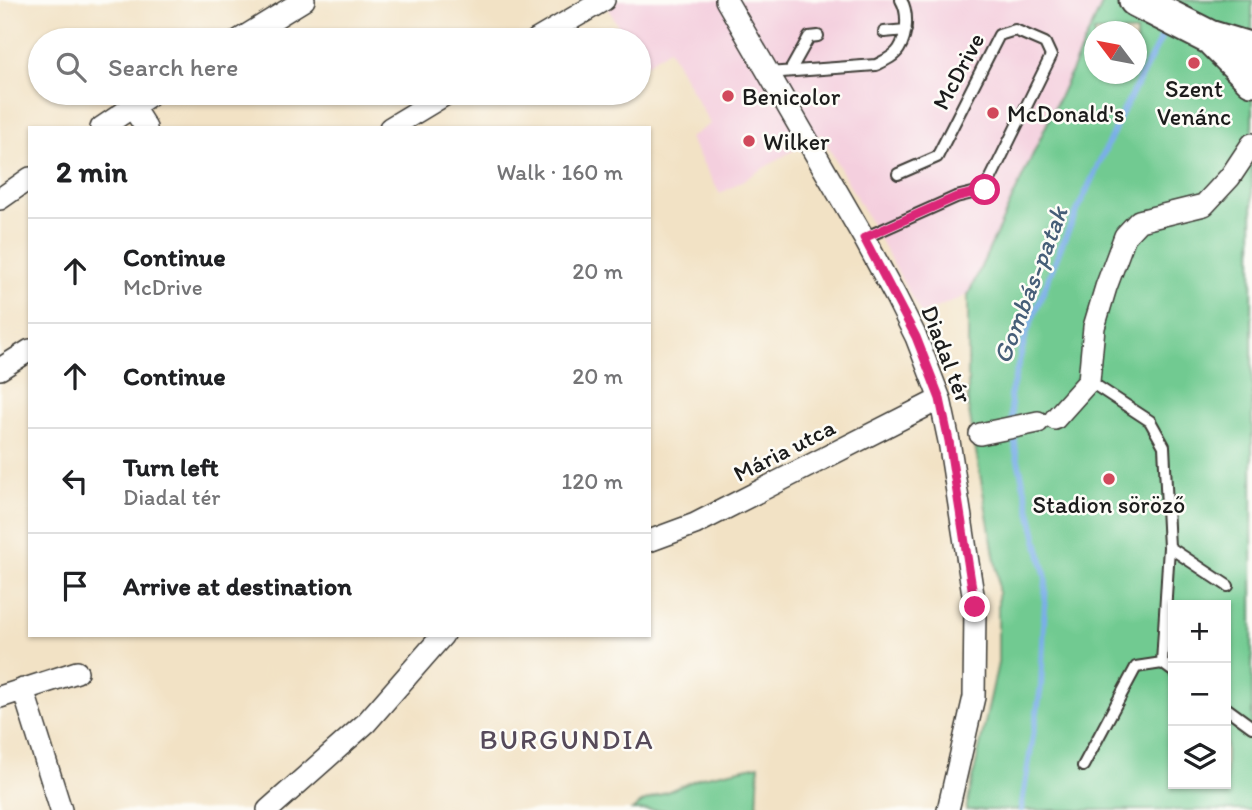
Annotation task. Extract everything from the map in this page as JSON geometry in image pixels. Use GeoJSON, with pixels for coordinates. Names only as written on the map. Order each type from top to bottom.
{"type":"FeatureCollection","features":[{"type":"Feature","properties":{"kind":"main road"},"geometry":{"type":"LineString","coordinates":[[1136,0],[1209,37],[1252,50]]}},
{"type":"Feature","properties":{"kind":"main road"},"geometry":{"type":"LineString","coordinates":[[1209,37],[1252,79]]}},
{"type":"Feature","properties":{"kind":"street"},"geometry":{"type":"LineString","coordinates":[[258,28],[304,0]]}},
{"type":"Feature","properties":{"kind":"street"},"geometry":{"type":"LineString","coordinates":[[556,28],[604,0]]}},
{"type":"Feature","properties":{"kind":"street","name":"Diadal tér"},"geometry":{"type":"LineString","coordinates":[[731,2],[768,73],[864,238],[916,337],[940,399],[975,607],[974,697],[947,810]]}},
{"type":"Feature","properties":{"kind":"street"},"geometry":{"type":"LineString","coordinates":[[393,126],[428,105]]}},
{"type":"Feature","properties":{"kind":"street"},"geometry":{"type":"LineString","coordinates":[[104,126],[132,106],[145,126]]}},
{"type":"Feature","properties":{"kind":"street"},"geometry":{"type":"LineString","coordinates":[[981,434],[1046,420],[1089,381],[1094,327],[1125,236],[1139,221],[1204,205],[1230,177],[1252,144]]}},
{"type":"Feature","properties":{"kind":"street"},"geometry":{"type":"LineString","coordinates":[[0,199],[28,179]]}},
{"type":"Feature","properties":{"kind":"street"},"geometry":{"type":"LineString","coordinates":[[0,369],[28,351]]}},
{"type":"Feature","properties":{"kind":"street","name":"Mária utca"},"geometry":{"type":"LineString","coordinates":[[651,540],[695,524],[940,399]]}},
{"type":"Feature","properties":{"kind":"street"},"geometry":{"type":"LineString","coordinates":[[268,810],[366,723],[441,637]]}},
{"type":"Feature","properties":{"kind":"street"},"geometry":{"type":"LineString","coordinates":[[0,697],[77,672]]}},
{"type":"Feature","properties":{"kind":"street"},"geometry":{"type":"LineString","coordinates":[[23,689],[61,810]]}},
{"type":"Feature","properties":{"kind":"lane"},"geometry":{"type":"LineString","coordinates":[[768,73],[876,65],[888,60],[899,50],[905,30],[905,7],[901,0]]}},
{"type":"Feature","properties":{"kind":"lane"},"geometry":{"type":"LineString","coordinates":[[884,32],[905,30]]}},
{"type":"Feature","properties":{"kind":"lane","name":"McDrive"},"geometry":{"type":"LineString","coordinates":[[864,238],[956,197],[985,190],[1051,56],[1045,43],[1015,30],[999,35],[937,158],[898,174]]}},
{"type":"Feature","properties":{"kind":"lane"},"geometry":{"type":"LineString","coordinates":[[790,71],[808,37],[818,36]]}},
{"type":"Feature","properties":{"kind":"lane"},"geometry":{"type":"LineString","coordinates":[[1089,381],[1150,421],[1164,446],[1168,547],[1162,663]]}},
{"type":"Feature","properties":{"kind":"lane"},"geometry":{"type":"LineString","coordinates":[[1168,547],[1227,586]]}},
{"type":"Feature","properties":{"kind":"lane"},"geometry":{"type":"LineString","coordinates":[[1083,766],[1136,667],[1162,663],[1168,667]]}},
{"type":"Feature","properties":{"kind":"lane"},"geometry":{"type":"LineString","coordinates":[[1231,712],[1252,727]]}},
{"type":"Feature","properties":{"kind":"shaded area"},"geometry":{"type":"Polygon","coordinates":[[[603,0],[1104,0],[1094,21],[1084,21],[1084,43],[968,295],[921,314],[821,134],[720,194],[689,138],[710,124],[669,49],[651,61],[651,28],[615,28],[618,26],[603,0]]]}},
{"type":"Feature","properties":{"kind":"green space"},"geometry":{"type":"Polygon","coordinates":[[[1104,0],[1252,0],[1252,810],[966,810],[998,663],[998,577],[968,406],[968,295],[1084,43],[1084,84],[1147,84],[1147,21],[1094,21],[1104,0]]]}},
{"type":"Feature","properties":{"kind":"green space"},"geometry":{"type":"Polygon","coordinates":[[[759,765],[757,810],[632,810],[643,802],[702,777],[759,765]]]}},
{"type":"Feature","properties":{"kind":"waterway","name":"Gombás-patak"},"geometry":{"type":"LineString","coordinates":[[1021,810],[1041,687],[1046,578],[1016,452],[1010,396],[1026,335],[1063,242],[1122,113],[1167,27]]}},
{"type":"Feature","properties":{"kind":"place","name":"Szent Venánc"},"geometry":{"type":"Point","coordinates":[1194,63]}},
{"type":"Feature","properties":{"kind":"place","name":"Benicolor"},"geometry":{"type":"Point","coordinates":[728,96]}},
{"type":"Feature","properties":{"kind":"place","name":"McDonald's"},"geometry":{"type":"Point","coordinates":[993,113]}},
{"type":"Feature","properties":{"kind":"place","name":"Wilker"},"geometry":{"type":"Point","coordinates":[749,141]}},
{"type":"Feature","properties":{"kind":"place","name":"Stadion söröző"},"geometry":{"type":"Point","coordinates":[1109,479]}},
{"type":"Feature","properties":{"kind":"district","name":"BURGUNDIA"},"geometry":{"type":"Point","coordinates":[567,739]}},
{"type":"Feature","properties":{"kind":"route"},"geometry":{"type":"LineString","coordinates":[[975,607],[940,399],[916,337],[864,238],[956,197],[985,190]]}}]}
